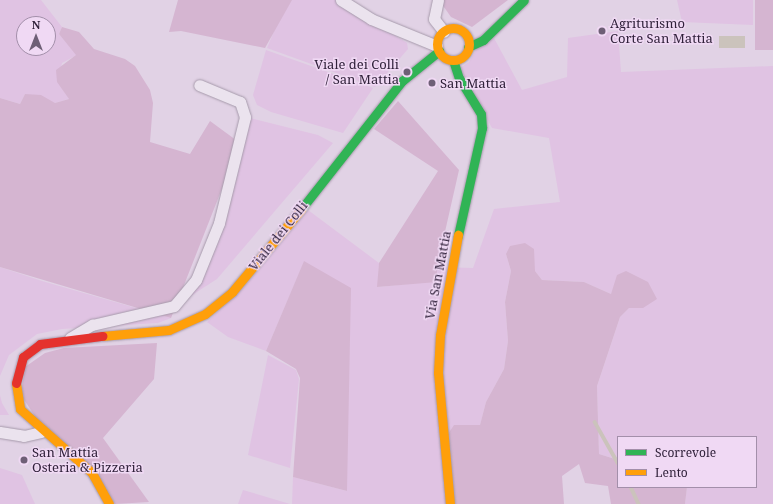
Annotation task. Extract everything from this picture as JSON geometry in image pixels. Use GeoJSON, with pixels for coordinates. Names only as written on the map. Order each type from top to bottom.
{"type":"FeatureCollection","features":[{"type":"Feature","properties":{"kind":"street"},"geometry":{"type":"LineString","coordinates":[[341,0],[371,19],[438,49],[453,60],[463,57],[468,48],[483,40],[524,0]]}},
{"type":"Feature","properties":{"kind":"street"},"geometry":{"type":"LineString","coordinates":[[438,0],[434,19],[444,32]]}},
{"type":"Feature","properties":{"kind":"street"},"geometry":{"type":"LineString","coordinates":[[438,49],[444,32],[450,29],[462,32],[468,48]]}},
{"type":"Feature","properties":{"kind":"street","name":"Viale dei Colli"},"geometry":{"type":"LineString","coordinates":[[109,504],[92,474],[42,432],[20,408],[15,388],[18,367],[40,344],[70,338],[169,330],[205,314],[232,292],[268,251],[402,81],[420,63],[438,49]]}},
{"type":"Feature","properties":{"kind":"street","name":"Via San Mattia"},"geometry":{"type":"LineString","coordinates":[[450,504],[438,373],[440,335],[451,260],[476,167],[482,128],[481,114],[459,78],[453,60]]}},
{"type":"Feature","properties":{"kind":"street","name":"Viale dei Colli"},"geometry":{"type":"LineString","coordinates":[[70,338],[92,325],[174,306],[196,280],[219,223],[245,117],[240,102],[199,85]]}},
{"type":"Feature","properties":{"kind":"street"},"geometry":{"type":"LineString","coordinates":[[0,432],[24,436],[42,432]]}},
{"type":"Feature","properties":{"kind":"shaded area"},"geometry":{"type":"Polygon","coordinates":[[[0,0],[41,0],[53,16],[16,16],[16,56],[56,56],[56,19],[62,27],[59,34],[77,55],[62,63],[58,82],[69,99],[55,103],[25,94],[20,104],[0,98],[0,0]]]}},
{"type":"Feature","properties":{"kind":"shaded area"},"geometry":{"type":"Polygon","coordinates":[[[178,0],[292,0],[265,48],[181,31],[169,32],[178,0]]]}},
{"type":"Feature","properties":{"kind":"shaded area"},"geometry":{"type":"Polygon","coordinates":[[[287,0],[336,0],[407,43],[408,49],[375,87],[267,48],[287,0]]]}},
{"type":"Feature","properties":{"kind":"shaded area"},"geometry":{"type":"Polygon","coordinates":[[[439,0],[508,0],[472,27],[451,17],[439,0]]]}},
{"type":"Feature","properties":{"kind":"shaded area"},"geometry":{"type":"Polygon","coordinates":[[[677,0],[753,0],[753,25],[682,22],[677,0]]]}},
{"type":"Feature","properties":{"kind":"shaded area"},"geometry":{"type":"Polygon","coordinates":[[[755,0],[773,0],[773,50],[755,50],[755,0]]]}},
{"type":"Feature","properties":{"kind":"shaded area"},"geometry":{"type":"Polygon","coordinates":[[[62,27],[79,32],[94,49],[125,59],[135,66],[150,90],[153,103],[150,142],[190,154],[210,121],[240,143],[171,318],[0,267],[0,98],[20,104],[25,94],[41,95],[55,103],[69,99],[57,82],[56,70],[76,55],[59,34],[62,27]]]}},
{"type":"Feature","properties":{"kind":"shaded area"},"geometry":{"type":"Polygon","coordinates":[[[618,31],[621,72],[773,66],[773,504],[685,504],[687,488],[757,488],[757,436],[617,436],[617,460],[599,454],[597,386],[620,317],[629,308],[643,308],[616,284],[611,294],[584,282],[542,280],[535,271],[506,254],[511,271],[505,302],[508,341],[504,369],[486,402],[480,425],[454,425],[446,504],[292,504],[293,477],[347,491],[304,262],[266,351],[228,337],[207,322],[246,285],[308,210],[379,263],[378,287],[437,281],[437,267],[473,268],[494,209],[560,202],[549,138],[492,128],[460,68],[469,62],[476,50],[494,38],[522,90],[567,77],[568,38],[618,31]]]}},
{"type":"Feature","properties":{"kind":"shaded area"},"geometry":{"type":"Polygon","coordinates":[[[719,36],[745,36],[745,48],[719,48],[719,36]]]}},
{"type":"Feature","properties":{"kind":"shaded area"},"geometry":{"type":"Polygon","coordinates":[[[266,50],[373,88],[343,133],[271,112],[257,105],[253,95],[266,50]]]}},
{"type":"Feature","properties":{"kind":"shaded area"},"geometry":{"type":"Polygon","coordinates":[[[398,101],[459,170],[437,267],[437,282],[377,287],[379,263],[438,171],[374,129],[398,101]]]}},
{"type":"Feature","properties":{"kind":"shaded area"},"geometry":{"type":"Polygon","coordinates":[[[250,118],[318,135],[333,143],[217,279],[189,297],[250,118]]]}},
{"type":"Feature","properties":{"kind":"shaded area"},"geometry":{"type":"Polygon","coordinates":[[[525,243],[534,249],[535,271],[542,280],[584,282],[611,294],[617,275],[626,271],[648,282],[657,299],[643,308],[629,308],[620,317],[597,386],[599,454],[617,460],[617,488],[687,488],[685,504],[611,504],[608,486],[585,483],[579,464],[562,476],[564,504],[446,504],[440,446],[454,425],[480,425],[486,402],[504,369],[508,341],[505,302],[511,271],[506,254],[510,246],[525,243]]]}},
{"type":"Feature","properties":{"kind":"shaded area"},"geometry":{"type":"Polygon","coordinates":[[[304,261],[351,288],[347,491],[293,477],[300,378],[296,369],[266,351],[304,261]]]}},
{"type":"Feature","properties":{"kind":"shaded area"},"geometry":{"type":"Polygon","coordinates":[[[0,267],[42,281],[171,318],[158,323],[62,329],[37,334],[9,355],[0,376],[0,267]]]}},
{"type":"Feature","properties":{"kind":"shaded area"},"geometry":{"type":"Polygon","coordinates":[[[157,343],[154,379],[103,438],[149,502],[115,504],[42,427],[21,395],[25,367],[45,353],[64,348],[157,343]]]}},
{"type":"Feature","properties":{"kind":"shaded area"},"geometry":{"type":"Polygon","coordinates":[[[268,355],[296,370],[299,379],[290,468],[248,455],[268,355]]]}},
{"type":"Feature","properties":{"kind":"shaded area"},"geometry":{"type":"Polygon","coordinates":[[[0,395],[2,403],[9,415],[0,415],[0,395]]]}},
{"type":"Feature","properties":{"kind":"shaded area"},"geometry":{"type":"Polygon","coordinates":[[[0,468],[22,475],[35,504],[0,504],[0,468]]]}},
{"type":"Feature","properties":{"kind":"shaded area"},"geometry":{"type":"Polygon","coordinates":[[[243,490],[290,504],[238,504],[243,490]]]}},
{"type":"Feature","properties":{"kind":"waterway"},"geometry":{"type":"LineString","coordinates":[[595,422],[617,461]]}},
{"type":"Feature","properties":{"kind":"waterway"},"geometry":{"type":"LineString","coordinates":[[631,488],[639,504]]}},
{"type":"Feature","properties":{"kind":"traffic: fast"},"geometry":{"type":"LineString","coordinates":[[468,47],[483,40],[524,0]]}},
{"type":"Feature","properties":{"kind":"traffic: fast"},"geometry":{"type":"LineString","coordinates":[[302,208],[402,81],[439,51]]}},
{"type":"Feature","properties":{"kind":"traffic: fast"},"geometry":{"type":"LineString","coordinates":[[453,60],[459,78],[481,114],[482,128],[458,235]]}},
{"type":"Feature","properties":{"kind":"traffic: slow"},"geometry":{"type":"LineString","coordinates":[[453,28],[464,33],[469,44],[464,55],[453,60],[442,55],[437,44],[442,33],[453,28]]}},
{"type":"Feature","properties":{"kind":"traffic: slow"},"geometry":{"type":"LineString","coordinates":[[102,336],[169,330],[205,314],[232,292],[302,208]]}},
{"type":"Feature","properties":{"kind":"traffic: slow"},"geometry":{"type":"LineString","coordinates":[[450,504],[438,373],[440,335],[458,235]]}},
{"type":"Feature","properties":{"kind":"traffic: slow"},"geometry":{"type":"LineString","coordinates":[[16,383],[20,409],[92,473],[109,504]]}},
{"type":"Feature","properties":{"kind":"traffic: jam"},"geometry":{"type":"LineString","coordinates":[[16,383],[23,357],[40,344],[102,336]]}},
{"type":"Feature","properties":{"kind":"place","name":"Agriturismo Corte San Mattia"},"geometry":{"type":"Point","coordinates":[602,31]}},
{"type":"Feature","properties":{"kind":"place","name":"Viale dei Colli / San Mattia"},"geometry":{"type":"Point","coordinates":[407,72]}},
{"type":"Feature","properties":{"kind":"place","name":"San Mattia"},"geometry":{"type":"Point","coordinates":[432,83]}},
{"type":"Feature","properties":{"kind":"place","name":"San Mattia Osteria & Pizzeria"},"geometry":{"type":"Point","coordinates":[24,460]}}]}
